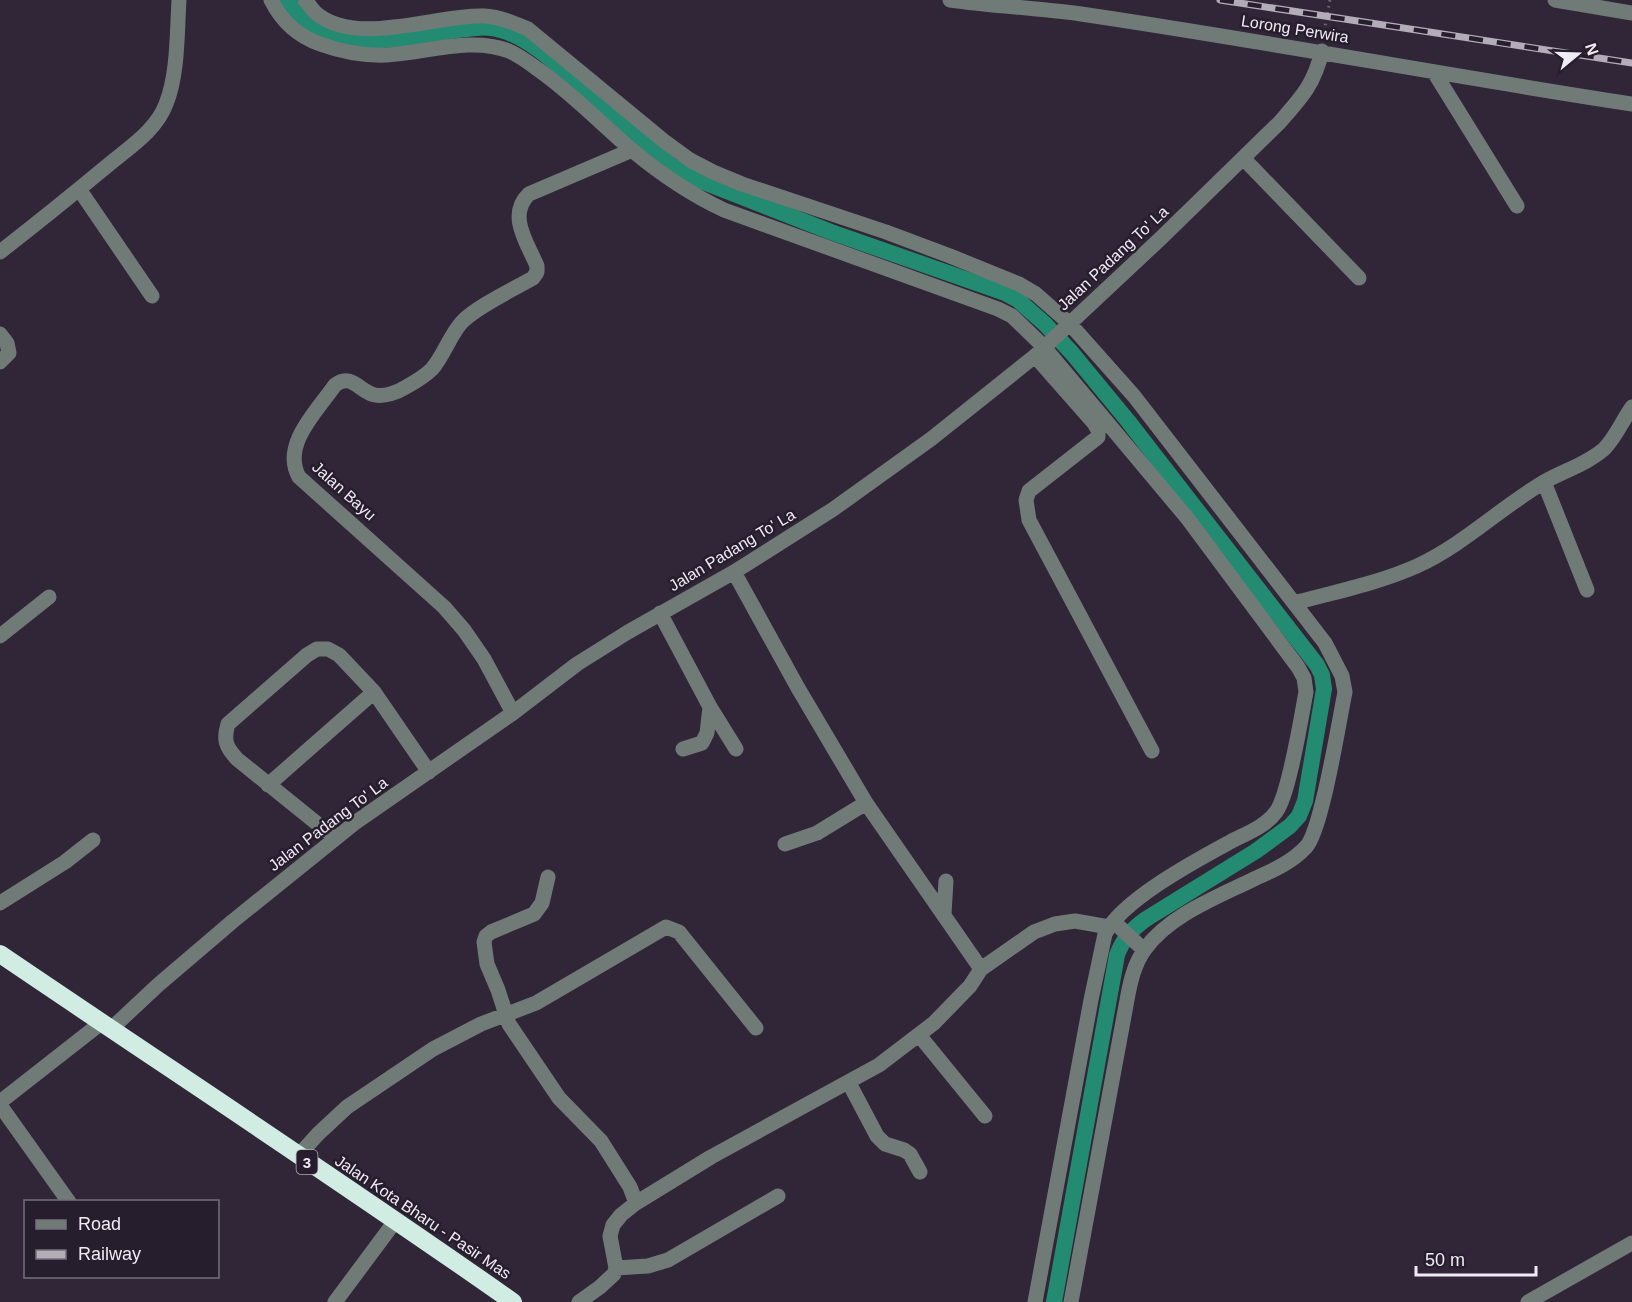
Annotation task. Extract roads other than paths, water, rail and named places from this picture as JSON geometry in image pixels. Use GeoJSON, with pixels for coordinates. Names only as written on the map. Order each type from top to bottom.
{"type":"FeatureCollection","features":[{"type":"Feature","properties":{"kind":"highway","name":"3"},"geometry":{"type":"LineString","coordinates":[[0,954],[106,1026]]}},
{"type":"Feature","properties":{"kind":"highway","name":"Jalan Kota Bharu - Pasir Mas"},"geometry":{"type":"LineString","coordinates":[[106,1026],[396,1220],[513,1302]]}},
{"type":"Feature","properties":{"kind":"street"},"geometry":{"type":"LineString","coordinates":[[0,252],[79,189],[146,133],[158,120],[167,104],[172,79],[179,0]]}},
{"type":"Feature","properties":{"kind":"street"},"geometry":{"type":"LineString","coordinates":[[271,0],[288,27],[315,42],[341,52],[386,55],[463,45],[488,46],[509,51],[553,79],[632,150],[674,183],[695,196],[724,210],[1012,316],[1188,519],[1298,666],[1304,678],[1306,692],[1284,794],[1276,812],[1262,825],[1201,858],[1154,888],[1128,908],[1105,934],[1035,1302]]}},
{"type":"Feature","properties":{"kind":"street"},"geometry":{"type":"LineString","coordinates":[[305,0],[317,14],[334,23],[352,27],[413,25],[483,16],[510,21],[528,29],[690,160],[742,184],[886,232],[1019,284],[1036,294],[1134,396],[1325,643],[1342,676],[1345,692],[1317,821],[1308,845],[1289,862],[1210,901],[1174,922],[1142,948],[1130,985],[1071,1302]]}},
{"type":"Feature","properties":{"kind":"street","name":"Lorong Perwira"},"geometry":{"type":"LineString","coordinates":[[950,0],[1080,14],[1322,51],[1434,72],[1632,104]]}},
{"type":"Feature","properties":{"kind":"street"},"geometry":{"type":"LineString","coordinates":[[1555,0],[1632,13]]}},
{"type":"Feature","properties":{"kind":"street","name":"Jalan Padang To' La"},"geometry":{"type":"LineString","coordinates":[[0,1103],[150,992],[335,838],[513,713],[577,664],[660,613],[734,572],[872,483],[940,433],[1042,349],[1244,159],[1303,95],[1317,72],[1322,51]]}},
{"type":"Feature","properties":{"kind":"street"},"geometry":{"type":"LineString","coordinates":[[1434,72],[1517,206]]}},
{"type":"Feature","properties":{"kind":"street","name":"Jalan Bayu"},"geometry":{"type":"LineString","coordinates":[[513,713],[484,659],[464,630],[444,607],[408,573],[299,477],[293,467],[293,452],[298,438],[339,381],[352,381],[368,393],[378,396],[404,389],[433,368],[461,322],[533,278],[537,272],[537,266],[520,225],[518,213],[520,202],[530,194],[632,150]]}},
{"type":"Feature","properties":{"kind":"street"},"geometry":{"type":"LineString","coordinates":[[1244,159],[1359,278]]}},
{"type":"Feature","properties":{"kind":"street"},"geometry":{"type":"LineString","coordinates":[[79,189],[152,296]]}},
{"type":"Feature","properties":{"kind":"street"},"geometry":{"type":"LineString","coordinates":[[0,334],[9,348],[9,353],[0,363]]}},
{"type":"Feature","properties":{"kind":"street"},"geometry":{"type":"LineString","coordinates":[[1042,349],[1094,423],[1098,430],[1098,437],[1029,491],[1026,500],[1029,520],[1152,751]]}},
{"type":"Feature","properties":{"kind":"street"},"geometry":{"type":"LineString","coordinates":[[1294,603],[1371,582],[1417,566],[1440,553],[1544,482],[1604,449],[1632,407]]}},
{"type":"Feature","properties":{"kind":"street"},"geometry":{"type":"LineString","coordinates":[[1544,482],[1587,590]]}},
{"type":"Feature","properties":{"kind":"street"},"geometry":{"type":"LineString","coordinates":[[734,572],[866,803],[981,969]]}},
{"type":"Feature","properties":{"kind":"street"},"geometry":{"type":"LineString","coordinates":[[0,636],[49,597]]}},
{"type":"Feature","properties":{"kind":"street"},"geometry":{"type":"LineString","coordinates":[[660,613],[710,707],[736,748]]}},
{"type":"Feature","properties":{"kind":"street"},"geometry":{"type":"LineString","coordinates":[[335,838],[237,759],[228,749],[224,737],[228,724],[307,655],[317,649],[328,649],[339,655],[374,692],[429,772]]}},
{"type":"Feature","properties":{"kind":"street"},"geometry":{"type":"LineString","coordinates":[[268,785],[374,692]]}},
{"type":"Feature","properties":{"kind":"street"},"geometry":{"type":"LineString","coordinates":[[683,749],[702,743],[707,733],[710,707]]}},
{"type":"Feature","properties":{"kind":"street"},"geometry":{"type":"LineString","coordinates":[[785,844],[817,833],[866,803]]}},
{"type":"Feature","properties":{"kind":"street"},"geometry":{"type":"LineString","coordinates":[[0,903],[65,862],[93,840]]}},
{"type":"Feature","properties":{"kind":"street"},"geometry":{"type":"LineString","coordinates":[[548,877],[543,903],[534,914],[486,936],[484,942],[486,964],[498,990],[505,1017],[559,1098],[601,1141],[630,1187],[636,1203]]}},
{"type":"Feature","properties":{"kind":"street"},"geometry":{"type":"LineString","coordinates":[[944,914],[946,880]]}},
{"type":"Feature","properties":{"kind":"street"},"geometry":{"type":"LineString","coordinates":[[579,1302],[609,1280],[616,1268],[610,1236],[613,1225],[621,1215],[636,1203],[711,1157],[879,1065],[919,1035],[959,998],[981,969],[1034,932],[1055,924],[1075,921],[1113,925],[1142,948]]}},
{"type":"Feature","properties":{"kind":"street"},"geometry":{"type":"LineString","coordinates":[[298,1156],[347,1107],[391,1076],[460,1034],[536,1003],[666,927],[679,932],[756,1028]]}},
{"type":"Feature","properties":{"kind":"street"},"geometry":{"type":"LineString","coordinates":[[919,1035],[985,1116]]}},
{"type":"Feature","properties":{"kind":"street"},"geometry":{"type":"LineString","coordinates":[[849,1083],[877,1136],[885,1144],[910,1154],[921,1172]]}},
{"type":"Feature","properties":{"kind":"street"},"geometry":{"type":"LineString","coordinates":[[0,1103],[68,1200]]}},
{"type":"Feature","properties":{"kind":"street"},"geometry":{"type":"LineString","coordinates":[[616,1268],[648,1266],[668,1260],[778,1197]]}},
{"type":"Feature","properties":{"kind":"street"},"geometry":{"type":"LineString","coordinates":[[335,1302],[396,1220]]}},
{"type":"Feature","properties":{"kind":"street"},"geometry":{"type":"LineString","coordinates":[[1528,1302],[1632,1243]]}},
{"type":"Feature","properties":{"kind":"waterway"},"geometry":{"type":"LineString","coordinates":[[287,0],[303,18],[322,30],[341,37],[362,40],[406,38],[469,28],[501,30],[525,41],[548,57],[672,166],[691,177],[831,232],[1005,293],[1018,300],[1072,353],[1128,421],[1317,665],[1322,675],[1324,689],[1305,801],[1299,816],[1290,826],[1256,851],[1146,919],[1132,931],[1119,949],[1054,1302]]}},
{"type":"Feature","properties":{"kind":"railway"},"geometry":{"type":"LineString","coordinates":[[1220,0],[1632,63]]}}]}
